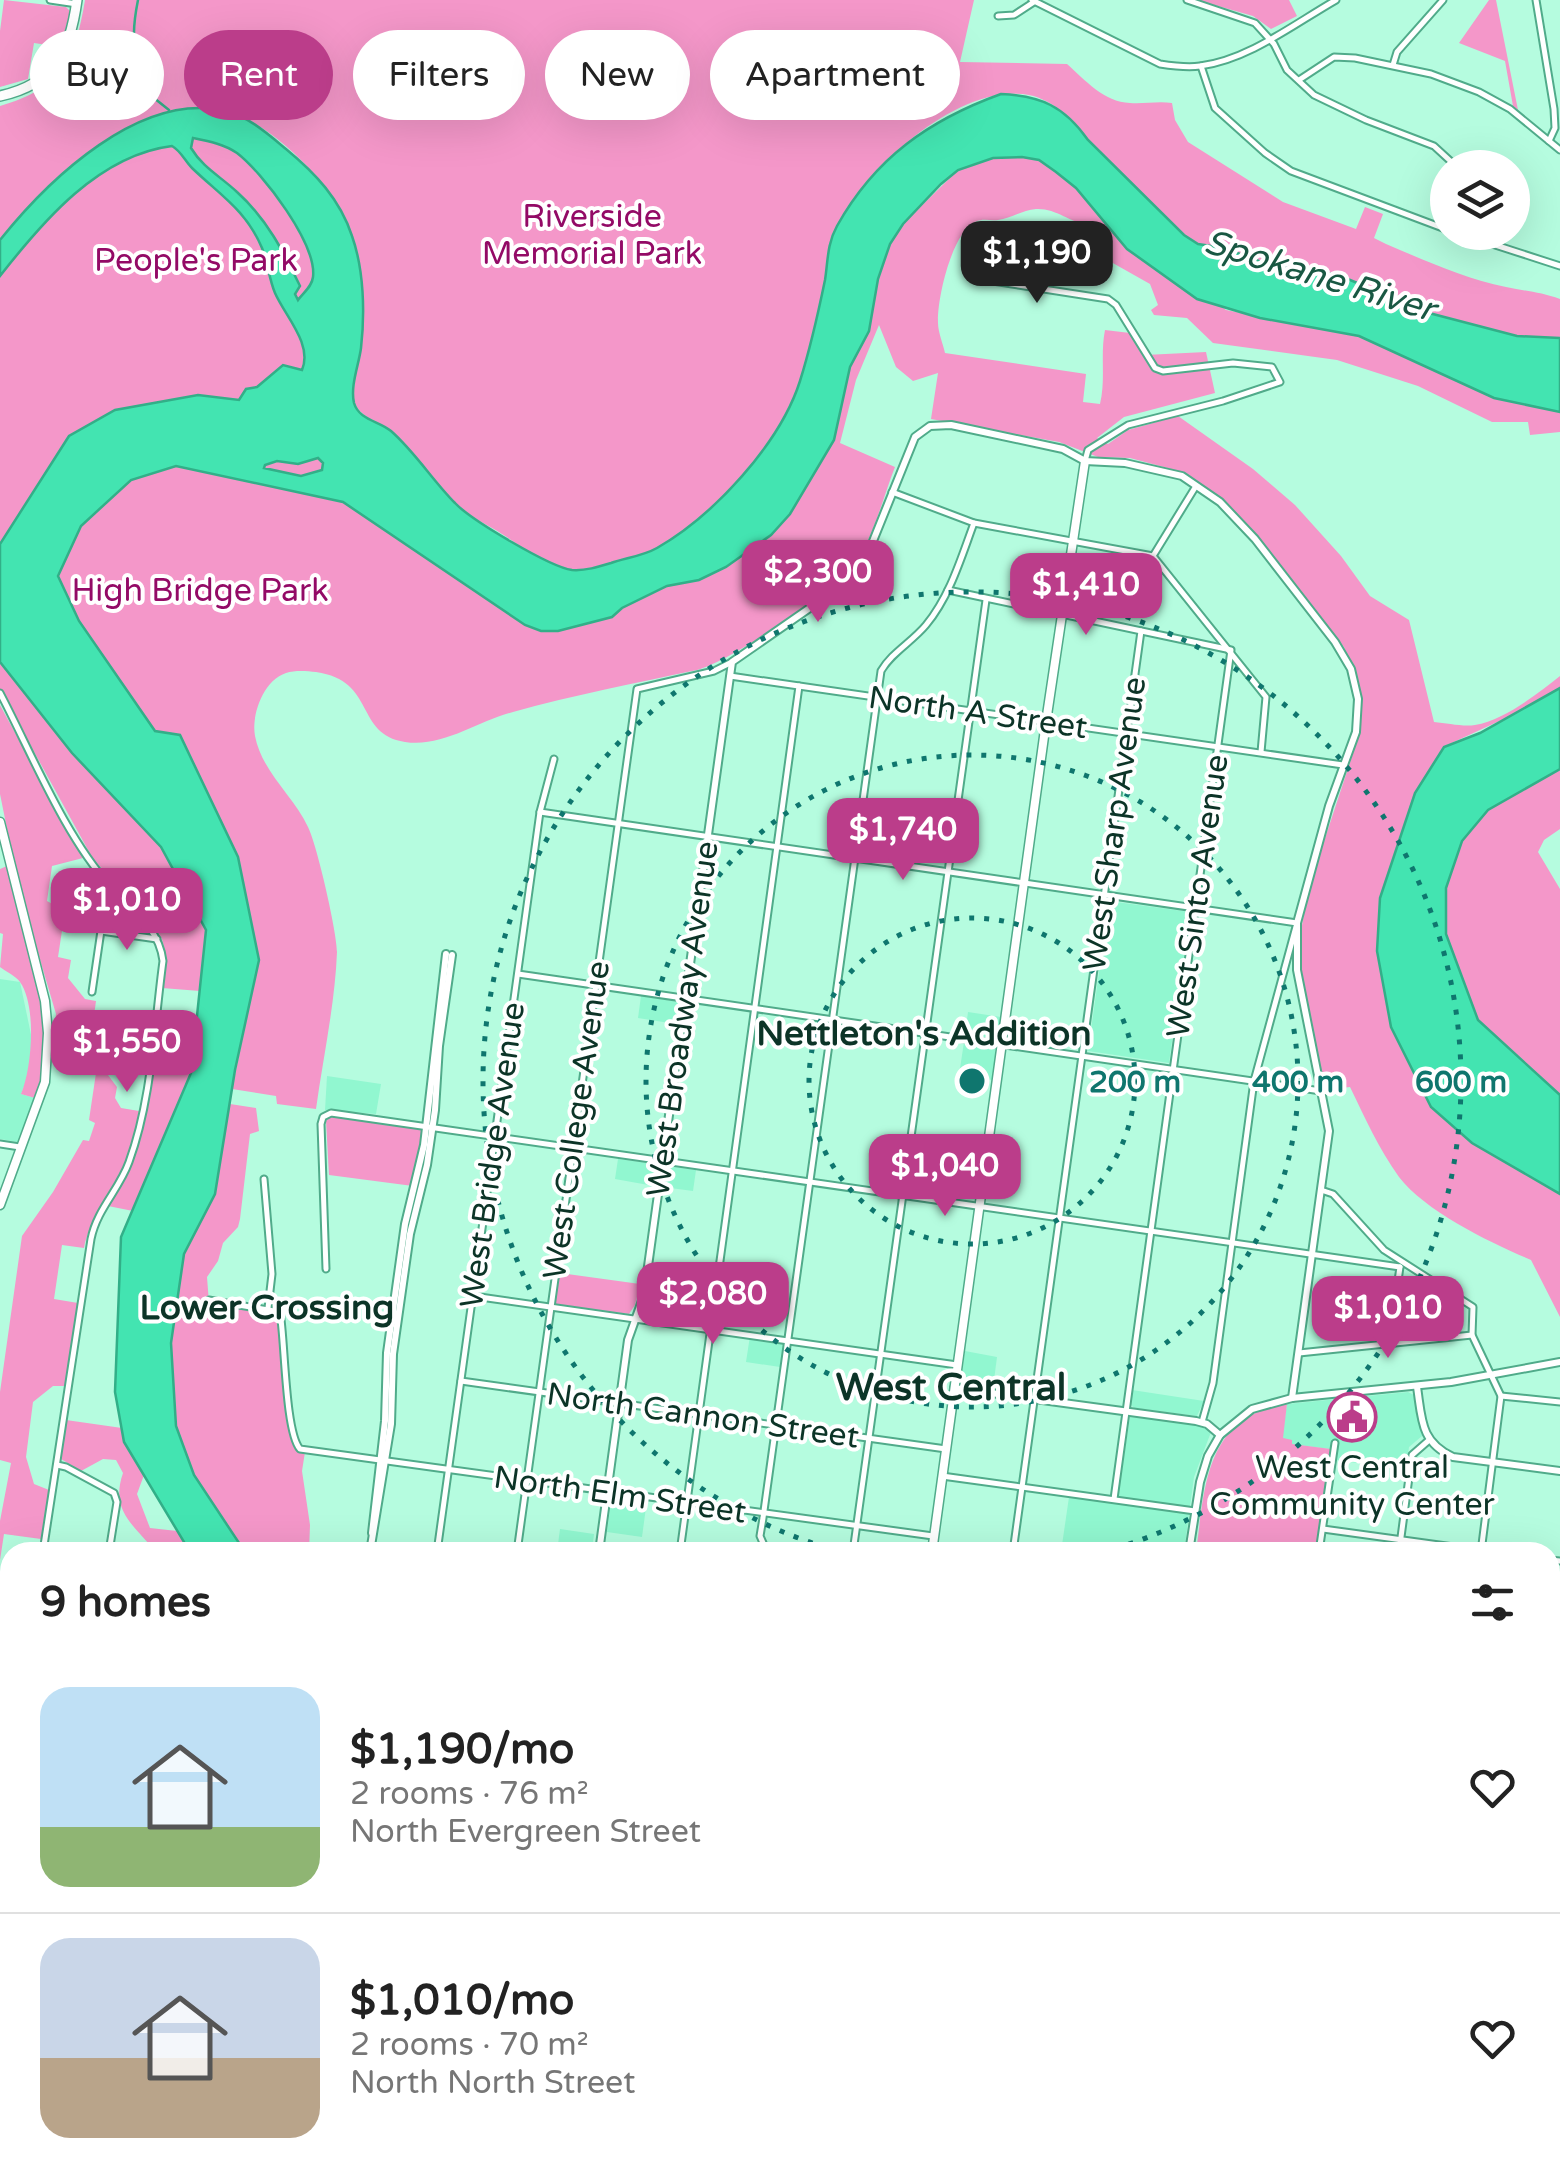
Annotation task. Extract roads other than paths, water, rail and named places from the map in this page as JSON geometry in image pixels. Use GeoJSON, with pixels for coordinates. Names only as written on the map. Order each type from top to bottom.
{"type":"FeatureCollection","features":[{"type":"Feature","properties":{"kind":"main road"},"geometry":{"type":"LineString","coordinates":[[0,96],[22,90],[50,71],[72,36],[77,2]]}},
{"type":"Feature","properties":{"kind":"main road"},"geometry":{"type":"LineString","coordinates":[[933,1542],[1085,461]]}},
{"type":"Feature","properties":{"kind":"main road"},"geometry":{"type":"LineString","coordinates":[[0,822],[46,1001],[48,1025],[44,1082],[0,1205]]}},
{"type":"Feature","properties":{"kind":"street"},"geometry":{"type":"LineString","coordinates":[[50,0],[77,2]]}},
{"type":"Feature","properties":{"kind":"street"},"geometry":{"type":"LineString","coordinates":[[1187,0],[1209,10],[1249,18],[1270,38],[1287,70],[1332,106],[1438,150]]}},
{"type":"Feature","properties":{"kind":"street"},"geometry":{"type":"LineString","coordinates":[[998,16],[1014,15],[1033,1],[1160,64],[1201,66],[1270,38],[1336,0]]}},
{"type":"Feature","properties":{"kind":"street"},"geometry":{"type":"LineString","coordinates":[[1393,66],[1397,52],[1443,0]]}},
{"type":"Feature","properties":{"kind":"street"},"geometry":{"type":"LineString","coordinates":[[1536,0],[1554,109],[1555,128],[1548,141]]}},
{"type":"Feature","properties":{"kind":"street"},"geometry":{"type":"LineString","coordinates":[[1298,80],[1334,57],[1431,74],[1510,109],[1560,150]]}},
{"type":"Feature","properties":{"kind":"street"},"geometry":{"type":"LineString","coordinates":[[1201,66],[1215,108],[1291,172],[1430,223]]}},
{"type":"Feature","properties":{"kind":"street"},"geometry":{"type":"LineString","coordinates":[[1512,250],[1560,266]]}},
{"type":"Feature","properties":{"kind":"street"},"geometry":{"type":"LineString","coordinates":[[973,278],[1108,299],[1116,305],[1155,368],[1163,371],[1233,363],[1272,367],[1280,382],[1222,402],[1128,425],[1088,450],[1085,461]]}},
{"type":"Feature","properties":{"kind":"street"},"geometry":{"type":"LineString","coordinates":[[732,662],[849,578],[871,546],[915,437],[930,426],[951,426],[1063,449],[1085,461],[1166,470],[1197,484],[1220,502],[1254,539],[1344,656],[1355,683],[1356,732],[1329,806],[1254,1082],[1213,1384],[1202,1422]]}},
{"type":"Feature","properties":{"kind":"street"},"geometry":{"type":"LineString","coordinates":[[1153,556],[1197,484]]}},
{"type":"Feature","properties":{"kind":"street"},"geometry":{"type":"LineString","coordinates":[[892,492],[974,523],[1153,556],[1266,696],[1261,752]]}},
{"type":"Feature","properties":{"kind":"street"},"geometry":{"type":"LineString","coordinates":[[763,1542],[760,1536],[876,698],[885,663],[915,638],[948,590],[974,523]]}},
{"type":"Feature","properties":{"kind":"street"},"geometry":{"type":"LineString","coordinates":[[948,590],[1231,650]]}},
{"type":"Feature","properties":{"kind":"street"},"geometry":{"type":"LineString","coordinates":[[854,1542],[986,598]]}},
{"type":"Feature","properties":{"kind":"street","name":"West Sharp Avenue"},"geometry":{"type":"LineString","coordinates":[[1014,1542],[1141,632]]}},
{"type":"Feature","properties":{"kind":"street","name":"West Sinto Avenue"},"geometry":{"type":"LineString","coordinates":[[1114,1500],[1231,650]]}},
{"type":"Feature","properties":{"kind":"street","name":"West Broadway Avenue"},"geometry":{"type":"LineString","coordinates":[[600,1542],[628,1340],[644,1295],[732,662]]}},
{"type":"Feature","properties":{"kind":"street","name":"West College Avenue"},"geometry":{"type":"LineString","coordinates":[[518,1542],[636,688],[707,673],[732,662]]}},
{"type":"Feature","properties":{"kind":"street","name":"North A Street"},"geometry":{"type":"LineString","coordinates":[[730,676],[1346,765]]}},
{"type":"Feature","properties":{"kind":"street"},"geometry":{"type":"LineString","coordinates":[[681,1542],[799,686]]}},
{"type":"Feature","properties":{"kind":"street"},"geometry":{"type":"LineString","coordinates":[[0,693],[82,850],[150,927],[163,961],[143,1106],[130,1161],[94,1224],[45,1542]]}},
{"type":"Feature","properties":{"kind":"street","name":"West Bridge Avenue"},"geometry":{"type":"LineString","coordinates":[[438,1542],[540,812],[554,759]]}},
{"type":"Feature","properties":{"kind":"street"},"geometry":{"type":"LineString","coordinates":[[540,812],[1298,923]]}},
{"type":"Feature","properties":{"kind":"street"},"geometry":{"type":"LineString","coordinates":[[92,992],[108,883]]}},
{"type":"Feature","properties":{"kind":"street"},"geometry":{"type":"LineString","coordinates":[[1292,1398],[1329,1131],[1298,970],[1298,923]]}},
{"type":"Feature","properties":{"kind":"street"},"geometry":{"type":"LineString","coordinates":[[101,931],[158,940]]}},
{"type":"Feature","properties":{"kind":"street"},"geometry":{"type":"LineString","coordinates":[[371,1542],[394,1323],[404,1250],[430,1127],[449,955]]}},
{"type":"Feature","properties":{"kind":"street"},"geometry":{"type":"LineString","coordinates":[[518,974],[1322,1091]]}},
{"type":"Feature","properties":{"kind":"street"},"geometry":{"type":"LineString","coordinates":[[87,1048],[150,1057]]}},
{"type":"Feature","properties":{"kind":"street"},"geometry":{"type":"LineString","coordinates":[[326,1269],[321,1127],[326,1114],[1401,1264]]}},
{"type":"Feature","properties":{"kind":"street"},"geometry":{"type":"LineString","coordinates":[[0,1144],[20,1147]]}},
{"type":"Feature","properties":{"kind":"street"},"geometry":{"type":"LineString","coordinates":[[209,1300],[268,1308],[272,1274],[264,1179]]}},
{"type":"Feature","properties":{"kind":"street"},"geometry":{"type":"LineString","coordinates":[[1321,1190],[1333,1194],[1401,1264],[1473,1307],[1472,1335],[1502,1396],[1483,1542]]}},
{"type":"Feature","properties":{"kind":"street"},"geometry":{"type":"LineString","coordinates":[[1389,1343],[1401,1264]]}},
{"type":"Feature","properties":{"kind":"street"},"geometry":{"type":"LineString","coordinates":[[473,1296],[958,1365]]}},
{"type":"Feature","properties":{"kind":"street","name":"North Elm Street"},"geometry":{"type":"LineString","coordinates":[[268,1308],[280,1311],[294,1442],[298,1448],[934,1536]]}},
{"type":"Feature","properties":{"kind":"street"},"geometry":{"type":"LineString","coordinates":[[1299,1353],[1472,1335]]}},
{"type":"Feature","properties":{"kind":"street"},"geometry":{"type":"LineString","coordinates":[[1190,1542],[1204,1469],[1220,1435],[1252,1410],[1292,1398],[1493,1376],[1560,1362]]}},
{"type":"Feature","properties":{"kind":"street","name":"North Cannon Street"},"geometry":{"type":"LineString","coordinates":[[461,1381],[946,1449]]}},
{"type":"Feature","properties":{"kind":"street"},"geometry":{"type":"LineString","coordinates":[[1417,1386],[1428,1441],[1438,1450],[1453,1456],[1560,1471]]}},
{"type":"Feature","properties":{"kind":"street"},"geometry":{"type":"LineString","coordinates":[[954,1388],[1202,1422],[1220,1435]]}},
{"type":"Feature","properties":{"kind":"street"},"geometry":{"type":"LineString","coordinates":[[1502,1396],[1560,1402]]}},
{"type":"Feature","properties":{"kind":"street"},"geometry":{"type":"LineString","coordinates":[[1401,1540],[1412,1454],[1428,1441]]}},
{"type":"Feature","properties":{"kind":"street"},"geometry":{"type":"LineString","coordinates":[[1320,1542],[1335,1443]]}},
{"type":"Feature","properties":{"kind":"street"},"geometry":{"type":"LineString","coordinates":[[57,1465],[114,1493],[117,1502],[111,1542]]}},
{"type":"Feature","properties":{"kind":"street"},"geometry":{"type":"LineString","coordinates":[[942,1476],[1195,1511]]}},
{"type":"Feature","properties":{"kind":"street"},"geometry":{"type":"LineString","coordinates":[[1322,1528],[1414,1542]]}},
{"type":"Feature","properties":{"kind":"water","name":"Spokane River"},"geometry":{"type":"Polygon","coordinates":[[[1001,94],[1040,100],[1070,119],[1184,235],[1198,244],[1224,248],[1275,267],[1312,269],[1343,277],[1429,313],[1517,336],[1560,338],[1560,412],[1494,398],[1359,336],[1260,318],[1197,299],[1127,249],[1076,188],[1039,160],[993,158],[958,170],[941,184],[903,224],[890,244],[878,279],[869,331],[850,367],[834,440],[790,514],[771,535],[726,567],[699,580],[667,586],[612,617],[558,631],[541,631],[525,625],[343,502],[176,466],[131,480],[81,526],[58,576],[79,621],[155,731],[180,735],[238,857],[259,960],[235,1070],[215,1194],[184,1254],[171,1343],[176,1426],[194,1475],[238,1542],[184,1542],[124,1442],[115,1392],[121,1237],[191,1073],[206,930],[161,847],[72,753],[0,662],[0,544],[69,436],[115,410],[198,395],[239,400],[246,389],[257,387],[283,365],[302,370],[304,350],[275,293],[256,235],[232,204],[172,146],[120,162],[97,177],[54,213],[0,276],[0,240],[70,167],[129,127],[146,120],[164,120],[164,113],[184,110],[184,120],[250,121],[316,177],[341,210],[352,236],[363,306],[361,348],[353,389],[357,409],[391,431],[455,503],[477,520],[547,561],[572,570],[587,569],[640,555],[678,534],[722,498],[761,453],[800,381],[837,226],[869,180],[927,129],[943,120],[960,120],[960,111],[1001,94]],[[193,138],[191,148],[196,155],[248,202],[273,236],[300,286],[295,294],[298,300],[313,277],[306,247],[286,210],[237,153],[193,138]],[[318,458],[298,464],[277,461],[264,468],[301,476],[322,470],[323,463],[318,458]]]}},
{"type":"Feature","properties":{"kind":"water"},"geometry":{"type":"Polygon","coordinates":[[[1560,688],[1560,769],[1488,810],[1462,841],[1446,888],[1446,934],[1478,1020],[1560,1095],[1560,1194],[1472,1143],[1431,1107],[1391,1027],[1377,951],[1380,898],[1415,793],[1444,747],[1480,733],[1560,688]]]}},
{"type":"Feature","properties":{"kind":"waterway"},"geometry":{"type":"LineString","coordinates":[[134,30],[138,0]]}},
{"type":"Feature","properties":{"kind":"waterway"},"geometry":{"type":"LineString","coordinates":[[164,106],[169,110]]}},
{"type":"Feature","properties":{"kind":"place","name":"West Central Community Center"},"geometry":{"type":"Point","coordinates":[1352,1417]}},
{"type":"Feature","properties":{"kind":"district","name":"Nettleton's Addition"},"geometry":{"type":"Point","coordinates":[924,1033]}},
{"type":"Feature","properties":{"kind":"district","name":"Lower Crossing"},"geometry":{"type":"Point","coordinates":[267,1307]}},
{"type":"Feature","properties":{"kind":"district","name":"West Central"},"geometry":{"type":"Point","coordinates":[951,1387]}},
{"type":"Feature","properties":{"kind":"park label","name":"Riverside Memorial Park"},"geometry":{"type":"Point","coordinates":[592,234]}},
{"type":"Feature","properties":{"kind":"park label","name":"People's Park"},"geometry":{"type":"Point","coordinates":[196,260]}},
{"type":"Feature","properties":{"kind":"park label","name":"High Bridge Park"},"geometry":{"type":"Point","coordinates":[200,590]}}]}
